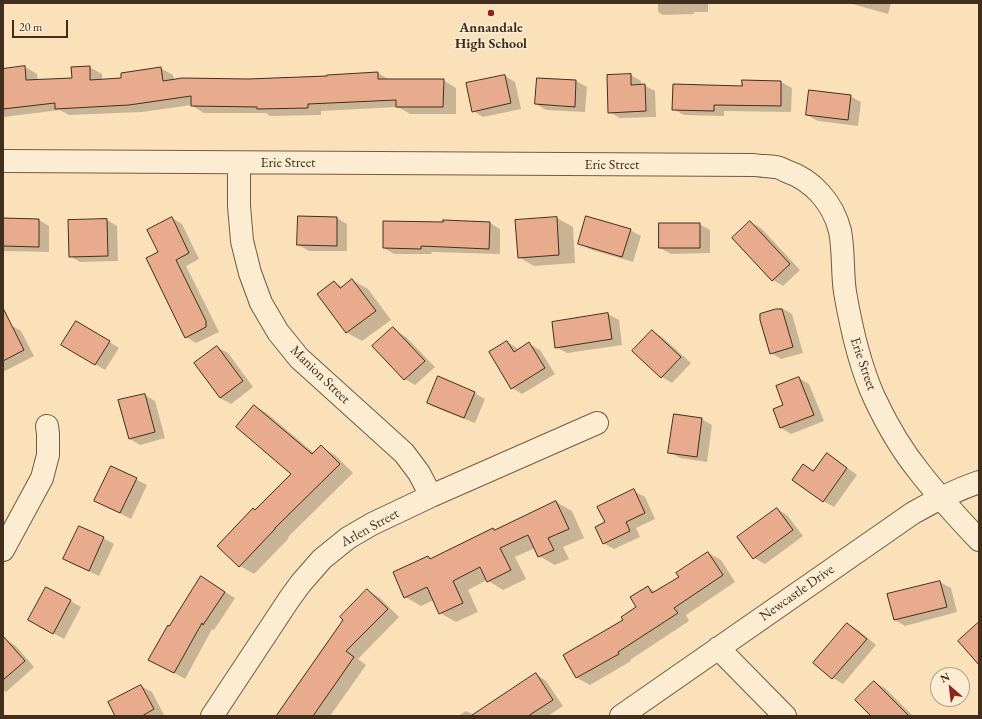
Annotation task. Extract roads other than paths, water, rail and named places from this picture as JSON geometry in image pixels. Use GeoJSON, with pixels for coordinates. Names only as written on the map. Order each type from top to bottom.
{"type":"FeatureCollection","features":[{"type":"Feature","properties":{"kind":"street","name":"Erie Street"},"geometry":{"type":"LineString","coordinates":[[3,161],[754,165],[775,167],[796,174],[814,186],[827,202],[836,219],[842,246],[845,290],[853,334],[874,397],[895,436],[920,473],[979,540]]}},
{"type":"Feature","properties":{"kind":"street","name":"Manion Street"},"geometry":{"type":"LineString","coordinates":[[240,163],[239,206],[242,241],[250,274],[261,303],[278,332],[299,358],[404,453],[419,473],[431,496]]}},
{"type":"Feature","properties":{"kind":"street","name":"Arlen Street"},"geometry":{"type":"LineString","coordinates":[[212,716],[301,583],[322,559],[348,538],[372,524],[431,496],[597,423]]}},
{"type":"Feature","properties":{"kind":"street"},"geometry":{"type":"LineString","coordinates":[[3,550],[42,478],[48,455],[47,426]]}},
{"type":"Feature","properties":{"kind":"street","name":"Newcastle Drive"},"geometry":{"type":"LineString","coordinates":[[621,716],[913,513],[964,487],[979,482]]}},
{"type":"Feature","properties":{"kind":"street"},"geometry":{"type":"LineString","coordinates":[[718,648],[785,716]]}},
{"type":"Feature","properties":{"kind":"place","name":"Annandale High School"},"geometry":{"type":"Point","coordinates":[491,13]}}]}
